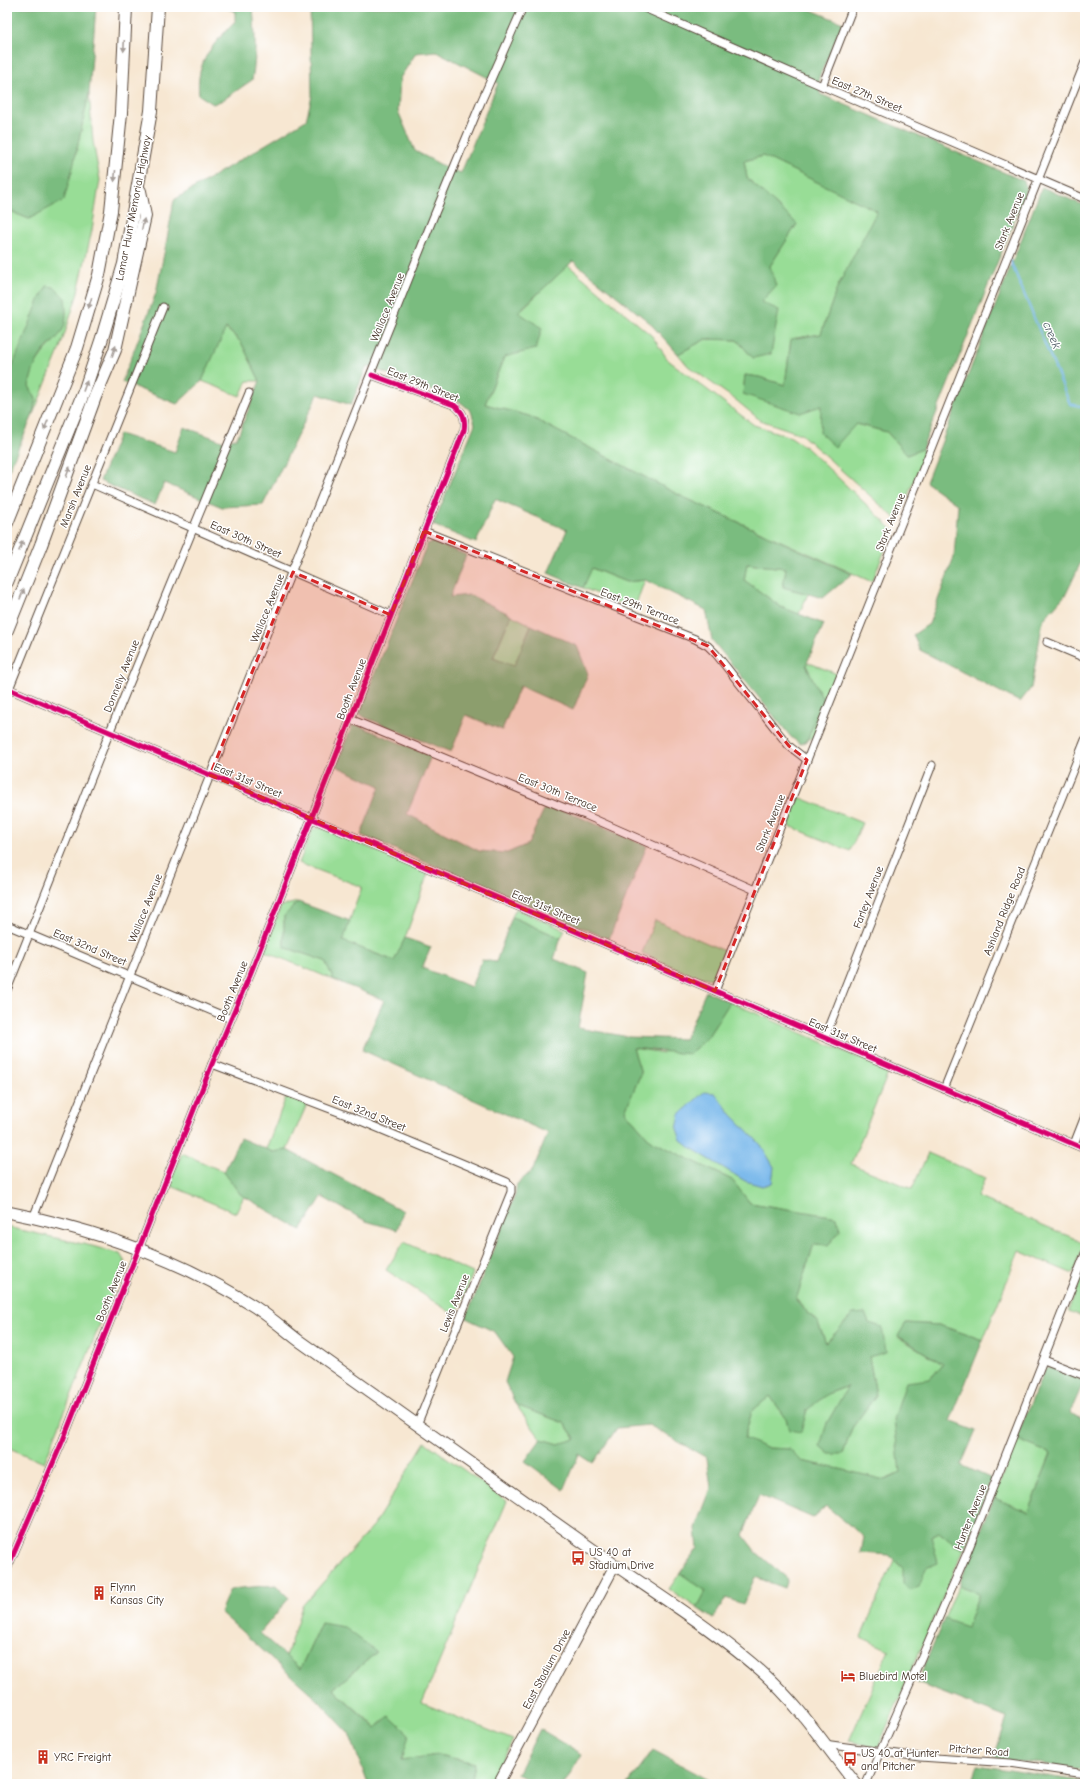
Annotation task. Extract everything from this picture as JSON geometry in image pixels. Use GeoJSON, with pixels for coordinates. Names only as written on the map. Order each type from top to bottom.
{"type":"FeatureCollection","features":[{"type":"Feature","properties":{"kind":"highway","name":"Lamar Hunt Memorial Highway"},"geometry":{"type":"LineString","coordinates":[[7,523],[77,348],[99,275],[111,211],[121,113],[126,7]]}},
{"type":"Feature","properties":{"kind":"highway","name":"Lamar Hunt Memorial Highway"},"geometry":{"type":"LineString","coordinates":[[7,582],[85,389],[124,264],[151,111],[158,7]]}},
{"type":"Feature","properties":{"kind":"highway"},"geometry":{"type":"LineString","coordinates":[[7,630],[41,545],[95,397],[115,350],[145,216],[138,185]]}},
{"type":"Feature","properties":{"kind":"main road"},"geometry":{"type":"LineString","coordinates":[[7,1212],[74,1228],[138,1249],[214,1283],[256,1308],[417,1425],[709,1630],[764,1674],[798,1708],[823,1744],[856,1784]]}},
{"type":"Feature","properties":{"kind":"main road","name":"East Stadium Drive"},"geometry":{"type":"LineString","coordinates":[[498,1784],[615,1565]]}},
{"type":"Feature","properties":{"kind":"street","name":"Wallace Avenue"},"geometry":{"type":"LineString","coordinates":[[33,1218],[372,375],[445,189],[523,7]]}},
{"type":"Feature","properties":{"kind":"street","name":"East 27th Street"},"geometry":{"type":"LineString","coordinates":[[642,7],[1085,199]]}},
{"type":"Feature","properties":{"kind":"street"},"geometry":{"type":"LineString","coordinates":[[822,86],[853,7]]}},
{"type":"Feature","properties":{"kind":"street","name":"Stark Avenue"},"geometry":{"type":"LineString","coordinates":[[715,991],[1085,62]]}},
{"type":"Feature","properties":{"kind":"street","name":"Marsh Avenue"},"geometry":{"type":"LineString","coordinates":[[8,691],[163,307]]}},
{"type":"Feature","properties":{"kind":"street","name":"East 29th Street"},"geometry":{"type":"LineString","coordinates":[[372,375],[454,405],[461,410],[464,416]]}},
{"type":"Feature","properties":{"kind":"street","name":"Donnelly Avenue"},"geometry":{"type":"LineString","coordinates":[[7,990],[110,731],[249,393]]}},
{"type":"Feature","properties":{"kind":"street","name":"Booth Avenue"},"geometry":{"type":"LineString","coordinates":[[7,1569],[63,1440],[311,818],[464,430],[464,416]]}},
{"type":"Feature","properties":{"kind":"street","name":"East 30th Street"},"geometry":{"type":"LineString","coordinates":[[92,484],[391,615]]}},
{"type":"Feature","properties":{"kind":"street","name":"East 29th Terrace"},"geometry":{"type":"LineString","coordinates":[[424,532],[695,639],[708,646],[789,746],[807,760]]}},
{"type":"Feature","properties":{"kind":"street"},"geometry":{"type":"LineString","coordinates":[[1047,642],[1085,658]]}},
{"type":"Feature","properties":{"kind":"street","name":"East 31st Street"},"geometry":{"type":"LineString","coordinates":[[8,691],[110,731],[1085,1149]]}},
{"type":"Feature","properties":{"kind":"street","name":"East 30th Terrace"},"geometry":{"type":"LineString","coordinates":[[350,719],[565,808],[586,815],[755,890]]}},
{"type":"Feature","properties":{"kind":"street","name":"Ashland Ridge Road"},"geometry":{"type":"LineString","coordinates":[[944,1089],[1085,740]]}},
{"type":"Feature","properties":{"kind":"street","name":"Farley Avenue"},"geometry":{"type":"LineString","coordinates":[[825,1038],[932,765]]}},
{"type":"Feature","properties":{"kind":"street","name":"East 32nd Street"},"geometry":{"type":"LineString","coordinates":[[7,924],[231,1019]]}},
{"type":"Feature","properties":{"kind":"street","name":"East 32nd Street"},"geometry":{"type":"LineString","coordinates":[[212,1064],[349,1116],[507,1182],[511,1186],[511,1190]]}},
{"type":"Feature","properties":{"kind":"street"},"geometry":{"type":"LineString","coordinates":[[1074,1144],[1085,1116]]}},
{"type":"Feature","properties":{"kind":"street","name":"Lewis Avenue"},"geometry":{"type":"LineString","coordinates":[[417,1425],[511,1190]]}},
{"type":"Feature","properties":{"kind":"street","name":"Hunter Avenue"},"geometry":{"type":"LineString","coordinates":[[866,1784],[967,1553],[1085,1254]]}},
{"type":"Feature","properties":{"kind":"street"},"geometry":{"type":"LineString","coordinates":[[1044,1360],[1085,1376]]}},
{"type":"Feature","properties":{"kind":"street","name":"Pitcher Road"},"geometry":{"type":"LineString","coordinates":[[823,1744],[920,1757],[1010,1763],[1085,1774]]}},
{"type":"Feature","properties":{"kind":"highlighted area"},"geometry":{"type":"Polygon","coordinates":[[[424,531],[708,646],[789,746],[807,760],[715,991],[210,775],[293,572],[391,615],[424,531]]]}},
{"type":"Feature","properties":{"kind":"green space"},"geometry":{"type":"Polygon","coordinates":[[[7,7],[96,7],[89,93],[73,167],[64,200],[29,219],[7,210],[7,7]]]}},
{"type":"Feature","properties":{"kind":"green space"},"geometry":{"type":"Polygon","coordinates":[[[222,7],[253,7],[255,62],[252,80],[223,100],[213,104],[199,95],[198,83],[207,54],[235,22],[235,11],[222,7]]]}},
{"type":"Feature","properties":{"kind":"green space"},"geometry":{"type":"Polygon","coordinates":[[[310,7],[804,7],[843,23],[819,77],[820,94],[1024,181],[1027,189],[922,449],[907,455],[887,432],[856,424],[835,447],[820,433],[821,406],[800,413],[743,394],[745,375],[759,377],[785,385],[791,339],[821,334],[837,288],[877,211],[763,156],[744,161],[747,178],[797,224],[770,266],[776,286],[761,302],[779,310],[771,354],[753,358],[737,340],[706,339],[678,354],[649,322],[573,261],[518,312],[542,328],[536,349],[504,357],[485,404],[529,416],[681,496],[852,574],[823,598],[783,587],[786,568],[747,564],[744,580],[781,607],[824,624],[806,665],[823,700],[807,741],[800,744],[791,737],[712,640],[706,610],[645,580],[626,582],[592,568],[583,588],[548,573],[567,530],[495,499],[476,543],[433,525],[475,424],[471,411],[458,400],[367,366],[351,405],[318,394],[263,505],[222,507],[164,483],[155,505],[100,481],[119,434],[175,452],[184,427],[222,441],[237,438],[260,381],[241,342],[226,328],[202,381],[177,404],[122,382],[156,293],[174,200],[306,120],[312,96],[310,7]],[[436,51],[416,53],[400,78],[398,111],[415,151],[447,168],[461,173],[498,83],[436,51]]]}},
{"type":"Feature","properties":{"kind":"green space"},"geometry":{"type":"Polygon","coordinates":[[[89,93],[93,141],[100,180],[92,230],[77,296],[59,351],[32,417],[36,399],[29,386],[33,367],[56,339],[64,326],[66,311],[10,371],[7,380],[7,210],[29,219],[73,167],[89,93]]]}},
{"type":"Feature","properties":{"kind":"green space"},"geometry":{"type":"Polygon","coordinates":[[[763,156],[878,211],[837,288],[821,334],[791,339],[785,385],[759,377],[745,375],[743,394],[821,406],[855,424],[887,432],[907,455],[922,449],[925,452],[899,518],[896,519],[801,434],[760,420],[737,401],[688,366],[678,354],[706,339],[737,340],[753,358],[761,302],[770,266],[797,224],[747,178],[744,161],[763,156]]]}},
{"type":"Feature","properties":{"kind":"green space"},"geometry":{"type":"Polygon","coordinates":[[[1042,187],[1085,206],[1085,563],[1081,562],[1066,594],[1043,620],[1031,688],[1020,702],[920,650],[913,635],[929,624],[954,557],[958,505],[926,482],[1042,187]]]}},
{"type":"Feature","properties":{"kind":"green space"},"geometry":{"type":"Polygon","coordinates":[[[568,265],[652,336],[668,360],[754,425],[791,437],[807,448],[893,530],[872,582],[681,496],[529,416],[485,404],[504,357],[518,313],[568,265]]]}},
{"type":"Feature","properties":{"kind":"green space"},"geometry":{"type":"Polygon","coordinates":[[[47,286],[54,287],[65,298],[65,324],[60,334],[38,359],[34,368],[29,386],[36,399],[32,417],[7,474],[7,380],[40,298],[47,286]]]}},
{"type":"Feature","properties":{"kind":"green space"},"geometry":{"type":"Polygon","coordinates":[[[225,328],[241,342],[260,381],[247,381],[240,396],[202,381],[225,328]]]}},
{"type":"Feature","properties":{"kind":"green space"},"geometry":{"type":"Polygon","coordinates":[[[433,542],[466,555],[450,597],[470,595],[511,615],[493,658],[514,666],[531,625],[577,646],[588,674],[573,710],[520,686],[502,730],[466,715],[451,752],[364,717],[359,713],[427,544],[433,542]]]}},
{"type":"Feature","properties":{"kind":"green space"},"geometry":{"type":"Polygon","coordinates":[[[747,564],[786,568],[783,587],[808,594],[799,614],[781,607],[744,580],[747,564]]]}},
{"type":"Feature","properties":{"kind":"green space"},"geometry":{"type":"Polygon","coordinates":[[[591,568],[626,582],[645,580],[634,609],[583,588],[591,568]]]}},
{"type":"Feature","properties":{"kind":"green space"},"geometry":{"type":"Polygon","coordinates":[[[511,615],[531,625],[514,667],[493,658],[511,615]]]}},
{"type":"Feature","properties":{"kind":"green space"},"geometry":{"type":"Polygon","coordinates":[[[807,662],[837,674],[813,737],[807,741],[823,700],[806,665],[807,662]]]}},
{"type":"Feature","properties":{"kind":"green space"},"geometry":{"type":"Polygon","coordinates":[[[357,725],[431,756],[407,814],[479,851],[507,853],[528,844],[547,803],[647,846],[609,939],[361,835],[380,786],[336,766],[352,726],[357,725]]]}},
{"type":"Feature","properties":{"kind":"green space"},"geometry":{"type":"Polygon","coordinates":[[[799,797],[862,823],[850,851],[787,825],[799,797]]]}},
{"type":"Feature","properties":{"kind":"green space"},"geometry":{"type":"Polygon","coordinates":[[[316,828],[323,828],[428,873],[405,938],[395,961],[342,941],[362,887],[299,863],[312,831],[316,828]]]}},
{"type":"Feature","properties":{"kind":"green space"},"geometry":{"type":"Polygon","coordinates":[[[298,902],[284,916],[284,947],[325,961],[334,980],[264,951],[281,906],[298,902]]]}},
{"type":"Feature","properties":{"kind":"green space"},"geometry":{"type":"Polygon","coordinates":[[[298,902],[350,921],[343,941],[394,961],[405,938],[431,947],[422,968],[471,987],[482,960],[496,962],[512,917],[561,938],[554,959],[588,973],[578,1028],[629,1037],[685,1039],[706,991],[730,1002],[707,1038],[689,1054],[633,1048],[641,1073],[625,1111],[650,1140],[732,1180],[750,1203],[837,1217],[840,1231],[828,1245],[814,1244],[796,1300],[818,1323],[826,1343],[853,1314],[865,1313],[869,1323],[882,1327],[886,1352],[869,1357],[876,1395],[852,1428],[843,1454],[829,1454],[820,1446],[827,1423],[848,1386],[827,1394],[807,1410],[801,1432],[789,1430],[786,1418],[770,1396],[752,1411],[744,1438],[766,1448],[790,1449],[801,1461],[885,1480],[900,1473],[894,1419],[906,1382],[930,1379],[943,1364],[898,1336],[906,1323],[939,1325],[983,1340],[950,1421],[976,1431],[961,1465],[992,1479],[964,1549],[955,1545],[939,1532],[931,1536],[938,1563],[926,1568],[919,1587],[910,1590],[903,1584],[903,1568],[889,1555],[861,1553],[864,1537],[826,1506],[813,1518],[759,1495],[743,1535],[756,1552],[788,1579],[785,1588],[755,1577],[743,1604],[726,1598],[713,1619],[697,1608],[706,1591],[680,1573],[698,1548],[696,1528],[711,1488],[707,1458],[649,1425],[617,1428],[593,1463],[579,1454],[564,1490],[525,1461],[541,1439],[558,1444],[576,1439],[564,1423],[516,1405],[505,1382],[513,1357],[495,1332],[466,1318],[515,1195],[517,1184],[533,1170],[548,1133],[362,1050],[384,1000],[334,980],[325,961],[284,947],[284,916],[298,902]]]}},
{"type":"Feature","properties":{"kind":"green space"},"geometry":{"type":"Polygon","coordinates":[[[516,909],[565,930],[561,938],[512,917],[516,909]]]}},
{"type":"Feature","properties":{"kind":"green space"},"geometry":{"type":"Polygon","coordinates":[[[655,920],[727,952],[716,977],[712,979],[694,976],[642,953],[655,920]]]}},
{"type":"Feature","properties":{"kind":"green space"},"geometry":{"type":"Polygon","coordinates":[[[730,1002],[889,1071],[851,1164],[912,1189],[928,1153],[985,1178],[977,1197],[1085,1243],[1073,1274],[1019,1251],[983,1340],[939,1325],[906,1323],[898,1337],[943,1364],[894,1419],[901,1473],[884,1480],[801,1461],[790,1449],[766,1448],[744,1439],[752,1411],[770,1396],[786,1418],[789,1430],[806,1410],[827,1394],[849,1386],[827,1423],[843,1454],[852,1428],[876,1395],[869,1357],[869,1323],[853,1314],[826,1343],[818,1323],[796,1299],[814,1244],[828,1245],[840,1231],[837,1217],[750,1203],[732,1180],[650,1140],[625,1111],[641,1073],[633,1048],[663,1053],[707,1038],[730,1002]]]}},
{"type":"Feature","properties":{"kind":"green space"},"geometry":{"type":"Polygon","coordinates":[[[286,1097],[307,1104],[287,1150],[273,1152],[266,1149],[286,1097]]]}},
{"type":"Feature","properties":{"kind":"green space"},"geometry":{"type":"Polygon","coordinates":[[[240,1138],[273,1152],[287,1150],[403,1211],[397,1230],[366,1221],[322,1197],[301,1230],[240,1194],[224,1172],[240,1138]]]}},
{"type":"Feature","properties":{"kind":"green space"},"geometry":{"type":"Polygon","coordinates":[[[182,1153],[224,1172],[240,1194],[244,1196],[236,1213],[169,1185],[182,1153]]]}},
{"type":"Feature","properties":{"kind":"green space"},"geometry":{"type":"Polygon","coordinates":[[[7,1227],[92,1246],[120,1254],[125,1262],[44,1463],[7,1447],[7,1227]]]}},
{"type":"Feature","properties":{"kind":"green space"},"geometry":{"type":"Polygon","coordinates":[[[404,1242],[473,1273],[456,1316],[386,1270],[404,1242]]]}},
{"type":"Feature","properties":{"kind":"green space"},"geometry":{"type":"Polygon","coordinates":[[[1081,1278],[1085,1281],[1085,1317],[1068,1311],[1081,1278]]]}},
{"type":"Feature","properties":{"kind":"green space"},"geometry":{"type":"Polygon","coordinates":[[[1047,1368],[1052,1368],[1084,1381],[1070,1413],[1085,1419],[1085,1770],[994,1757],[1007,1718],[917,1683],[944,1619],[967,1627],[979,1593],[959,1585],[994,1498],[1028,1512],[1051,1454],[1016,1439],[1044,1371],[1047,1368]]]}},
{"type":"Feature","properties":{"kind":"green space"},"geometry":{"type":"Polygon","coordinates":[[[516,1405],[564,1423],[576,1440],[558,1444],[541,1439],[516,1405]]]}},
{"type":"Feature","properties":{"kind":"green space"},"geometry":{"type":"Polygon","coordinates":[[[1016,1439],[1051,1454],[1028,1512],[994,1498],[1016,1439]]]}},
{"type":"Feature","properties":{"kind":"green space"},"geometry":{"type":"Polygon","coordinates":[[[425,1442],[507,1501],[422,1703],[513,1740],[489,1784],[471,1784],[475,1763],[438,1755],[402,1760],[377,1728],[333,1689],[377,1652],[321,1623],[300,1669],[286,1657],[302,1606],[374,1525],[425,1442]]]}},
{"type":"Feature","properties":{"kind":"green space"},"geometry":{"type":"Polygon","coordinates":[[[939,1532],[955,1545],[964,1549],[879,1746],[874,1747],[849,1741],[889,1650],[861,1637],[894,1560],[903,1568],[931,1536],[939,1532]]]}},
{"type":"Feature","properties":{"kind":"green space"},"geometry":{"type":"Polygon","coordinates":[[[680,1573],[706,1591],[697,1608],[669,1589],[680,1573]]]}},
{"type":"Feature","properties":{"kind":"green space"},"geometry":{"type":"Polygon","coordinates":[[[276,1585],[289,1598],[260,1633],[300,1669],[321,1623],[344,1627],[377,1652],[333,1689],[376,1728],[389,1716],[409,1734],[402,1760],[438,1755],[475,1763],[471,1784],[368,1784],[349,1733],[317,1699],[220,1612],[230,1589],[276,1585]]]}},
{"type":"Feature","properties":{"kind":"green space"},"geometry":{"type":"Polygon","coordinates":[[[959,1585],[979,1593],[967,1628],[944,1619],[959,1585]]]}},
{"type":"Feature","properties":{"kind":"green space"},"geometry":{"type":"Polygon","coordinates":[[[540,1729],[582,1754],[564,1784],[537,1784],[517,1774],[540,1729]]]}},
{"type":"Feature","properties":{"kind":"green space"},"geometry":{"type":"Polygon","coordinates":[[[653,1750],[709,1780],[707,1784],[628,1784],[653,1750]]]}},
{"type":"Feature","properties":{"kind":"green space"},"geometry":{"type":"Polygon","coordinates":[[[978,1765],[1085,1782],[1085,1784],[972,1784],[978,1765]]]}},
{"type":"Feature","properties":{"kind":"water"},"geometry":{"type":"Polygon","coordinates":[[[704,1092],[715,1093],[731,1114],[761,1145],[774,1167],[772,1183],[762,1186],[745,1181],[691,1148],[681,1140],[677,1129],[680,1114],[704,1092]]]}},
{"type":"Feature","properties":{"kind":"waterway","name":"creek"},"geometry":{"type":"LineString","coordinates":[[1010,260],[1070,404],[1085,407]]}},
{"type":"Feature","properties":{"kind":"cycle path"},"geometry":{"type":"LineString","coordinates":[[7,1569],[63,1440],[212,1064],[251,972],[464,430],[465,422],[463,416],[460,410],[454,405],[372,375]]}},
{"type":"Feature","properties":{"kind":"cycle path"},"geometry":{"type":"LineString","coordinates":[[9,689],[1085,1149]]}},
{"type":"Feature","properties":{"kind":"place","name":"US 40 at Stadium Drive"},"geometry":{"type":"Point","coordinates":[578,1558]}},
{"type":"Feature","properties":{"kind":"place","name":"Flynn Kansas City"},"geometry":{"type":"Point","coordinates":[99,1593]}},
{"type":"Feature","properties":{"kind":"place","name":"Bluebird Motel"},"geometry":{"type":"Point","coordinates":[848,1676]}},
{"type":"Feature","properties":{"kind":"place","name":"YRC Freight"},"geometry":{"type":"Point","coordinates":[43,1757]}},
{"type":"Feature","properties":{"kind":"place","name":"US 40 at Hunter and Pitcher"},"geometry":{"type":"Point","coordinates":[850,1759]}}]}
